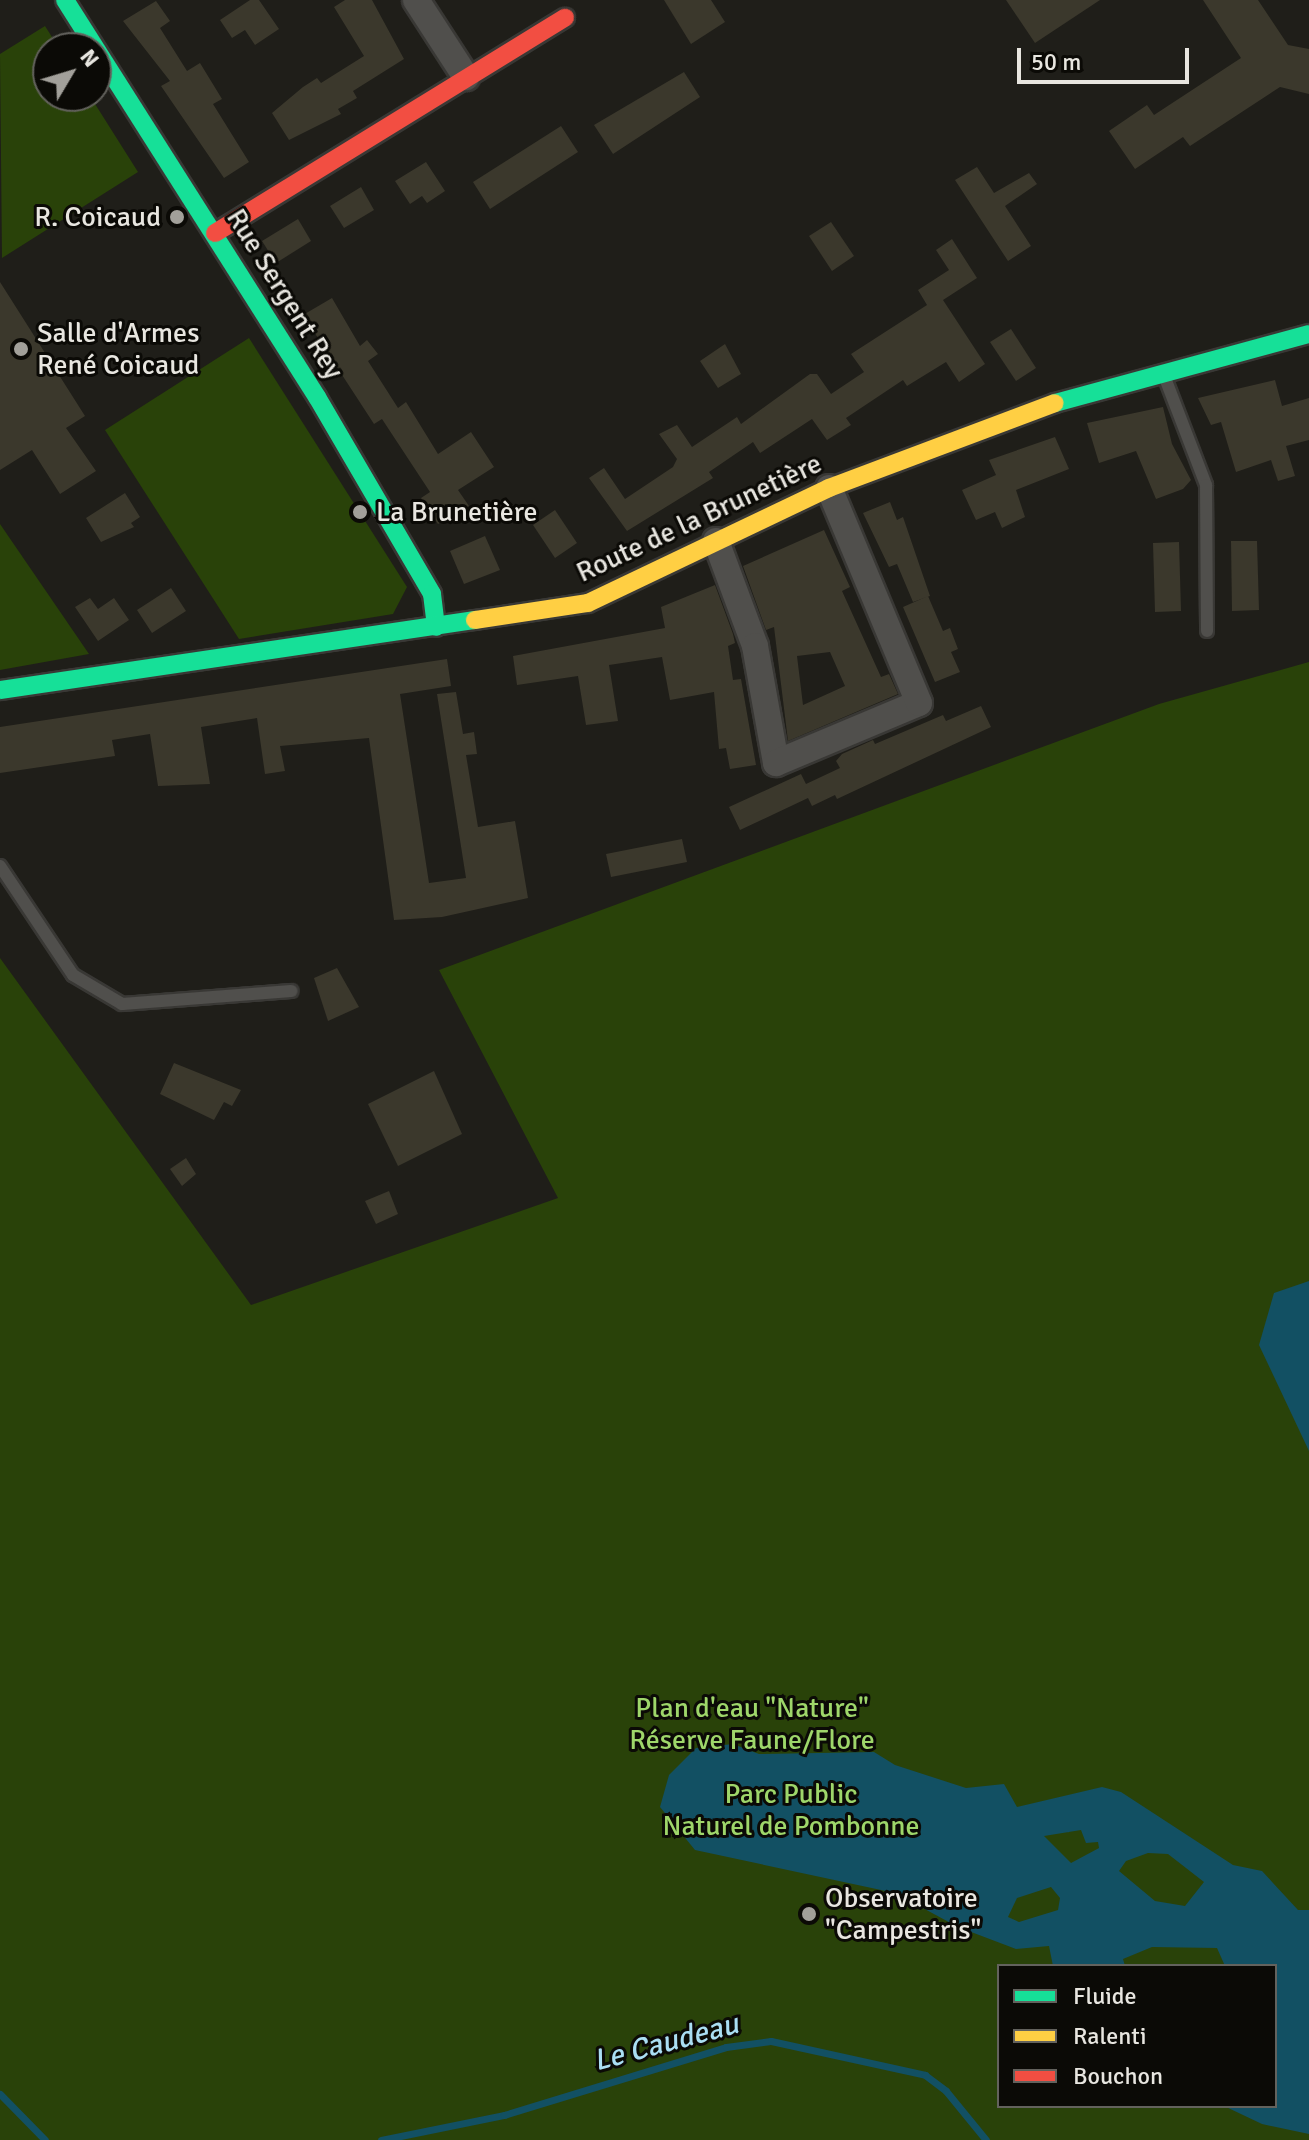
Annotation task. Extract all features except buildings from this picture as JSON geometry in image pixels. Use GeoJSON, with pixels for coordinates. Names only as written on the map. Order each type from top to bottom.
{"type":"FeatureCollection","features":[{"type":"Feature","properties":{"kind":"street","name":"Rue Sergent Rey"},"geometry":{"type":"LineString","coordinates":[[65,0],[215,233],[432,594],[436,627]]}},
{"type":"Feature","properties":{"kind":"street"},"geometry":{"type":"LineString","coordinates":[[416,0],[466,77]]}},
{"type":"Feature","properties":{"kind":"street"},"geometry":{"type":"LineString","coordinates":[[215,233],[565,18]]}},
{"type":"Feature","properties":{"kind":"street","name":"Route de la Brunetière"},"geometry":{"type":"LineString","coordinates":[[0,690],[588,603],[829,488],[1051,404],[1309,334]]}},
{"type":"Feature","properties":{"kind":"street"},"geometry":{"type":"LineString","coordinates":[[716,541],[755,646],[776,763],[919,703],[829,488]]}},
{"type":"Feature","properties":{"kind":"lane"},"geometry":{"type":"LineString","coordinates":[[1163,374],[1206,485],[1207,631]]}},
{"type":"Feature","properties":{"kind":"lane"},"geometry":{"type":"LineString","coordinates":[[0,866],[73,975],[122,1004],[292,991]]}},
{"type":"Feature","properties":{"kind":"green space"},"geometry":{"type":"Polygon","coordinates":[[[45,26],[49,32],[35,32],[45,26]]]}},
{"type":"Feature","properties":{"kind":"green space"},"geometry":{"type":"Polygon","coordinates":[[[32,34],[32,112],[100,112],[138,172],[2,258],[0,54],[32,34]]]}},
{"type":"Feature","properties":{"kind":"green space"},"geometry":{"type":"Polygon","coordinates":[[[249,338],[407,587],[393,614],[239,639],[105,430],[249,338]]]}},
{"type":"Feature","properties":{"kind":"green space"},"geometry":{"type":"Polygon","coordinates":[[[0,524],[89,654],[0,670],[0,524]]]}},
{"type":"Feature","properties":{"kind":"green space"},"geometry":{"type":"Polygon","coordinates":[[[1309,662],[1309,2140],[0,2140],[0,958],[251,1305],[558,1198],[439,970],[1159,704],[1309,662]]]}},
{"type":"Feature","properties":{"kind":"water"},"geometry":{"type":"Polygon","coordinates":[[[1309,1281],[1309,1451],[1259,1345],[1274,1293],[1309,1281]]]}},
{"type":"Feature","properties":{"kind":"water"},"geometry":{"type":"Polygon","coordinates":[[[733,1744],[759,1754],[874,1752],[895,1765],[966,1788],[1004,1784],[1017,1807],[1102,1787],[1121,1792],[1233,1865],[1262,1871],[1298,1910],[1309,1910],[1309,2134],[1262,2124],[1228,2108],[1277,2108],[1277,1964],[1224,1964],[1217,1948],[1152,1947],[1123,1959],[1124,1964],[1053,1964],[1049,1946],[1016,1949],[958,1927],[895,1893],[695,1850],[660,1807],[669,1775],[696,1748],[733,1744]],[[1081,1830],[1044,1836],[1071,1863],[1099,1848],[1098,1842],[1086,1843],[1081,1830]],[[1148,1853],[1126,1861],[1119,1871],[1155,1901],[1185,1906],[1204,1882],[1168,1854],[1148,1853]],[[1051,1887],[1017,1898],[1008,1917],[1019,1922],[1058,1910],[1060,1898],[1051,1887]]]}},
{"type":"Feature","properties":{"kind":"waterway","name":"Le Caudeau"},"geometry":{"type":"LineString","coordinates":[[381,2140],[504,2115],[726,2047],[771,2041],[925,2075],[946,2091],[986,2140]]}},
{"type":"Feature","properties":{"kind":"waterway","name":"Le Caudeau"},"geometry":{"type":"LineString","coordinates":[[0,2094],[45,2140]]}},
{"type":"Feature","properties":{"kind":"traffic: fast"},"geometry":{"type":"LineString","coordinates":[[65,0],[317,397],[432,594],[436,627]]}},
{"type":"Feature","properties":{"kind":"traffic: fast"},"geometry":{"type":"LineString","coordinates":[[1055,403],[1309,334]]}},
{"type":"Feature","properties":{"kind":"traffic: fast"},"geometry":{"type":"LineString","coordinates":[[0,690],[475,620]]}},
{"type":"Feature","properties":{"kind":"traffic: slow"},"geometry":{"type":"LineString","coordinates":[[475,620],[588,603],[829,488],[1055,403]]}},
{"type":"Feature","properties":{"kind":"traffic: jam"},"geometry":{"type":"LineString","coordinates":[[215,233],[565,18]]}},
{"type":"Feature","properties":{"kind":"place","name":"R. Coicaud"},"geometry":{"type":"Point","coordinates":[177,217]}},
{"type":"Feature","properties":{"kind":"place","name":"Salle d'Armes René Coicaud"},"geometry":{"type":"Point","coordinates":[21,349]}},
{"type":"Feature","properties":{"kind":"place","name":"La Brunetière"},"geometry":{"type":"Point","coordinates":[360,512]}},
{"type":"Feature","properties":{"kind":"place","name":"Observatoire \"Campestris\""},"geometry":{"type":"Point","coordinates":[809,1914]}},
{"type":"Feature","properties":{"kind":"park label","name":"Plan d'eau \"Nature\" Réserve Faune/Flore"},"geometry":{"type":"Point","coordinates":[752,1724]}},
{"type":"Feature","properties":{"kind":"park label","name":"Parc Public Naturel de Pombonne"},"geometry":{"type":"Point","coordinates":[791,1810]}}]}
